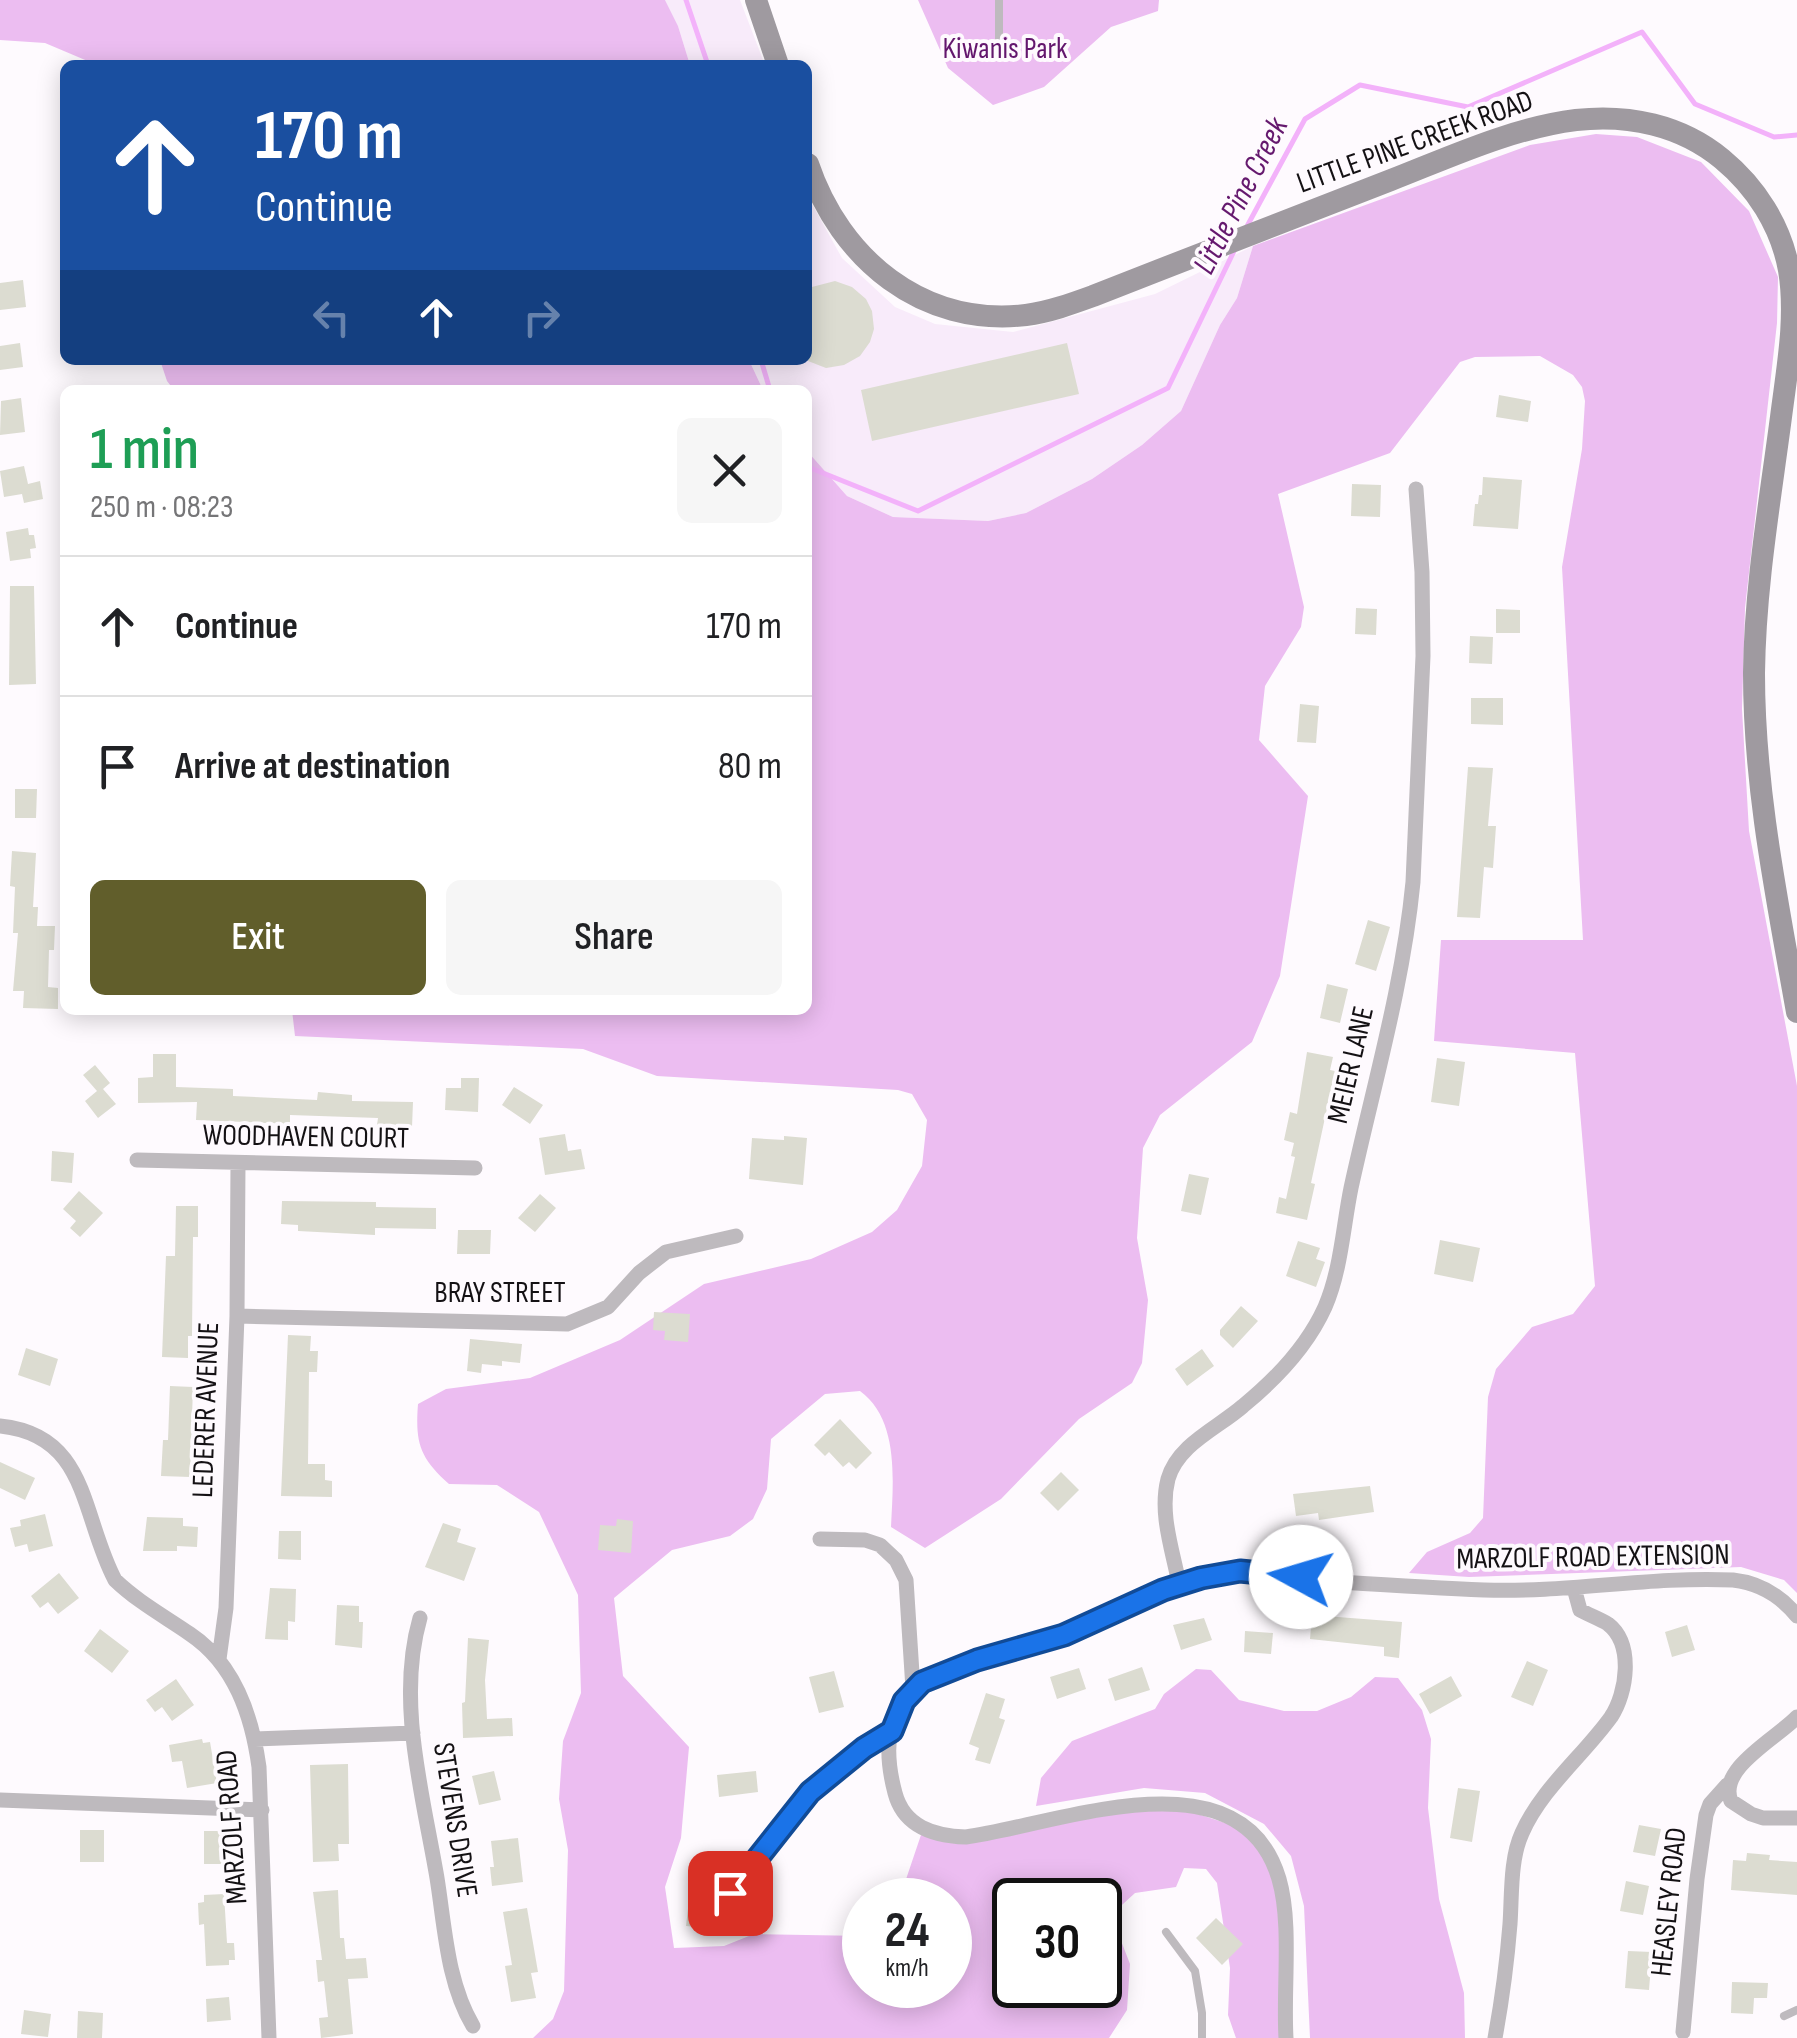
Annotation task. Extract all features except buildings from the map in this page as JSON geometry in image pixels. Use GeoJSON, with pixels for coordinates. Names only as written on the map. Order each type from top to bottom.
{"type":"FeatureCollection","features":[{"type":"Feature","properties":{"kind":"street"},"geometry":{"type":"LineString","coordinates":[[756,0],[776,60]]}},
{"type":"Feature","properties":{"kind":"street","name":"LITTLE PINE CREEK ROAD"},"geometry":{"type":"LineString","coordinates":[[812,174],[826,207],[854,249],[898,287],[957,312],[1004,316],[1044,312],[1512,134],[1577,120],[1634,120],[1662,126],[1713,152],[1753,190],[1782,242],[1792,292],[1790,345],[1766,532],[1754,668],[1757,766],[1765,834],[1797,1012]]}},
{"type":"Feature","properties":{"kind":"street","name":"MEIER LANE"},"geometry":{"type":"LineString","coordinates":[[1179,1584],[1166,1511],[1172,1468],[1190,1445],[1274,1379],[1317,1323],[1332,1290],[1378,1078],[1414,882],[1423,656],[1416,490]]}},
{"type":"Feature","properties":{"kind":"street","name":"WOODHAVEN COURT"},"geometry":{"type":"LineString","coordinates":[[137,1160],[475,1168]]}},
{"type":"Feature","properties":{"kind":"street","name":"LEDERER AVENUE"},"geometry":{"type":"LineString","coordinates":[[219,1659],[226,1608],[237,1316],[238,1164]]}},
{"type":"Feature","properties":{"kind":"street","name":"BRAY STREET"},"geometry":{"type":"LineString","coordinates":[[237,1316],[567,1324],[608,1307],[638,1273],[666,1252],[736,1236]]}},
{"type":"Feature","properties":{"kind":"street","name":"MARZOLF ROAD"},"geometry":{"type":"LineString","coordinates":[[0,1426],[38,1434],[67,1459],[115,1580],[194,1636],[219,1659],[236,1685],[255,1738],[262,1810],[270,2038]]}},
{"type":"Feature","properties":{"kind":"street"},"geometry":{"type":"LineString","coordinates":[[820,1539],[880,1544],[896,1560],[906,1580],[913,1689],[897,1714],[892,1731],[891,1778],[897,1800],[913,1823],[946,1836],[991,1834],[1122,1806],[1161,1802],[1212,1810],[1247,1830],[1272,1860],[1282,1892],[1286,2038]]}},
{"type":"Feature","properties":{"kind":"street","name":"MARZOLF ROAD EXTENSION"},"geometry":{"type":"LineString","coordinates":[[913,1689],[939,1673],[1064,1635],[1179,1584],[1240,1571],[1338,1582],[1484,1590],[1733,1580],[1761,1586],[1778,1596],[1797,1616]]}},
{"type":"Feature","properties":{"kind":"street"},"geometry":{"type":"LineString","coordinates":[[1496,2038],[1515,1863],[1522,1833],[1554,1784],[1612,1715],[1623,1685],[1624,1658],[1617,1635],[1609,1625],[1580,1610],[1574,1588]]}},
{"type":"Feature","properties":{"kind":"street","name":"STEVENS DRIVE"},"geometry":{"type":"LineString","coordinates":[[420,1618],[412,1649],[412,1733],[455,1986],[473,2026]]}},
{"type":"Feature","properties":{"kind":"street"},"geometry":{"type":"LineString","coordinates":[[1797,1717],[1751,1756],[1727,1785],[1731,1801],[1750,1814],[1797,1818]]}},
{"type":"Feature","properties":{"kind":"street"},"geometry":{"type":"LineString","coordinates":[[255,1738],[412,1733]]}},
{"type":"Feature","properties":{"kind":"street","name":"HEASLEY ROAD"},"geometry":{"type":"LineString","coordinates":[[1683,2032],[1706,1815],[1710,1804],[1727,1785]]}},
{"type":"Feature","properties":{"kind":"street"},"geometry":{"type":"LineString","coordinates":[[0,1800],[262,1810]]}},
{"type":"Feature","properties":{"kind":"lane"},"geometry":{"type":"LineString","coordinates":[[998,48],[999,0]]}},
{"type":"Feature","properties":{"kind":"lane"},"geometry":{"type":"LineString","coordinates":[[730,1893],[810,1792],[864,1748],[892,1731]]}},
{"type":"Feature","properties":{"kind":"lane"},"geometry":{"type":"LineString","coordinates":[[1166,1932],[1195,1971],[1202,2038]]}},
{"type":"Feature","properties":{"kind":"lane"},"geometry":{"type":"LineString","coordinates":[[1784,2016],[1797,2010]]}},
{"type":"Feature","properties":{"kind":"shaded area"},"geometry":{"type":"Polygon","coordinates":[[[665,0],[740,0],[763,60],[688,60],[665,0]]]}},
{"type":"Feature","properties":{"kind":"shaded area"},"geometry":{"type":"Polygon","coordinates":[[[812,204],[842,258],[895,307],[935,324],[1013,332],[1155,294],[1253,246],[1237,298],[1220,325],[1181,411],[1142,445],[1092,479],[1026,513],[988,521],[893,517],[847,496],[812,457],[812,385],[761,385],[751,365],[812,365],[812,204]]]}},
{"type":"Feature","properties":{"kind":"green space"},"geometry":{"type":"Polygon","coordinates":[[[0,0],[665,0],[688,60],[85,60],[45,43],[0,40],[0,0]]]}},
{"type":"Feature","properties":{"kind":"green space","name":"Kiwanis Park"},"geometry":{"type":"Polygon","coordinates":[[[918,0],[1159,0],[1158,11],[1111,27],[1044,87],[993,105],[948,68],[918,0]]]}},
{"type":"Feature","properties":{"kind":"green space"},"geometry":{"type":"Polygon","coordinates":[[[1596,134],[1637,137],[1701,162],[1749,211],[1778,277],[1777,323],[1745,608],[1742,709],[1749,831],[1797,1086],[1797,1593],[1784,1580],[1741,1567],[1469,1577],[1409,1573],[1427,1552],[1470,1533],[1483,1518],[1488,1397],[1496,1369],[1532,1327],[1573,1314],[1595,1286],[1575,1053],[1434,1041],[1441,940],[1583,940],[1562,567],[1582,449],[1585,401],[1582,387],[1573,375],[1540,356],[1475,357],[1460,362],[1390,453],[1278,494],[1304,607],[1301,627],[1265,686],[1259,740],[1308,796],[1280,976],[1252,1042],[1160,1115],[1143,1148],[1137,1238],[1148,1300],[1142,1363],[1132,1383],[1079,1419],[1001,1499],[925,1548],[891,1527],[891,1453],[882,1418],[873,1403],[860,1391],[825,1394],[771,1439],[767,1489],[753,1519],[730,1536],[672,1550],[614,1598],[623,1676],[689,1747],[681,1838],[665,1887],[674,1948],[724,1946],[754,1934],[842,1936],[842,2008],[972,2008],[972,1878],[906,1878],[923,1829],[946,1836],[1161,1802],[1247,1830],[1279,1876],[1286,2038],[1236,2038],[1228,2015],[1230,1968],[1217,1883],[1206,1869],[1184,1868],[1176,1887],[1135,1893],[1122,1905],[1122,1878],[992,1878],[992,2008],[1122,2008],[1122,1943],[1130,1964],[1127,2010],[1109,2038],[533,2038],[553,2019],[564,1991],[568,1850],[559,1799],[563,1741],[581,1693],[578,1595],[539,1512],[497,1485],[449,1484],[432,1466],[419,1440],[418,1404],[446,1389],[530,1378],[620,1340],[704,1284],[811,1259],[872,1232],[897,1210],[922,1166],[927,1120],[912,1094],[898,1090],[657,1076],[583,1049],[295,1036],[293,1015],[812,1015],[812,457],[847,496],[893,517],[988,521],[1026,513],[1092,479],[1142,445],[1181,411],[1220,325],[1237,298],[1253,246],[1530,145],[1596,134]]]}},
{"type":"Feature","properties":{"kind":"green space"},"geometry":{"type":"Polygon","coordinates":[[[162,365],[751,365],[761,385],[170,385],[162,365]]]}},
{"type":"Feature","properties":{"kind":"green space"},"geometry":{"type":"Polygon","coordinates":[[[1196,1669],[1211,1670],[1239,1700],[1284,1711],[1317,1711],[1351,1697],[1375,1677],[1398,1678],[1422,1710],[1431,1739],[1428,1808],[1439,1899],[1464,1993],[1465,2038],[1310,2038],[1304,1906],[1291,1856],[1264,1824],[1205,1793],[1144,1788],[1036,1806],[1041,1778],[1072,1741],[1155,1709],[1164,1694],[1196,1669]]]}},
{"type":"Feature","properties":{"kind":"waterway","name":"Little Pine Creek"},"geometry":{"type":"LineString","coordinates":[[686,0],[706,60]]}},
{"type":"Feature","properties":{"kind":"waterway","name":"Little Pine Creek"},"geometry":{"type":"LineString","coordinates":[[1245,230],[1305,119],[1360,85],[1468,107],[1642,32],[1695,104],[1774,137],[1797,135]]}},
{"type":"Feature","properties":{"kind":"waterway","name":"Little Pine Creek"},"geometry":{"type":"LineString","coordinates":[[812,469],[918,511],[1168,388],[1235,249]]}},
{"type":"Feature","properties":{"kind":"waterway","name":"Little Pine Creek"},"geometry":{"type":"LineString","coordinates":[[762,365],[768,385]]}},
{"type":"Feature","properties":{"kind":"route"},"geometry":{"type":"LineString","coordinates":[[730,1893],[810,1792],[842,1764],[892,1731],[904,1701],[922,1682],[977,1660],[1064,1635],[1163,1590],[1201,1578],[1240,1571],[1301,1577]]}}]}
